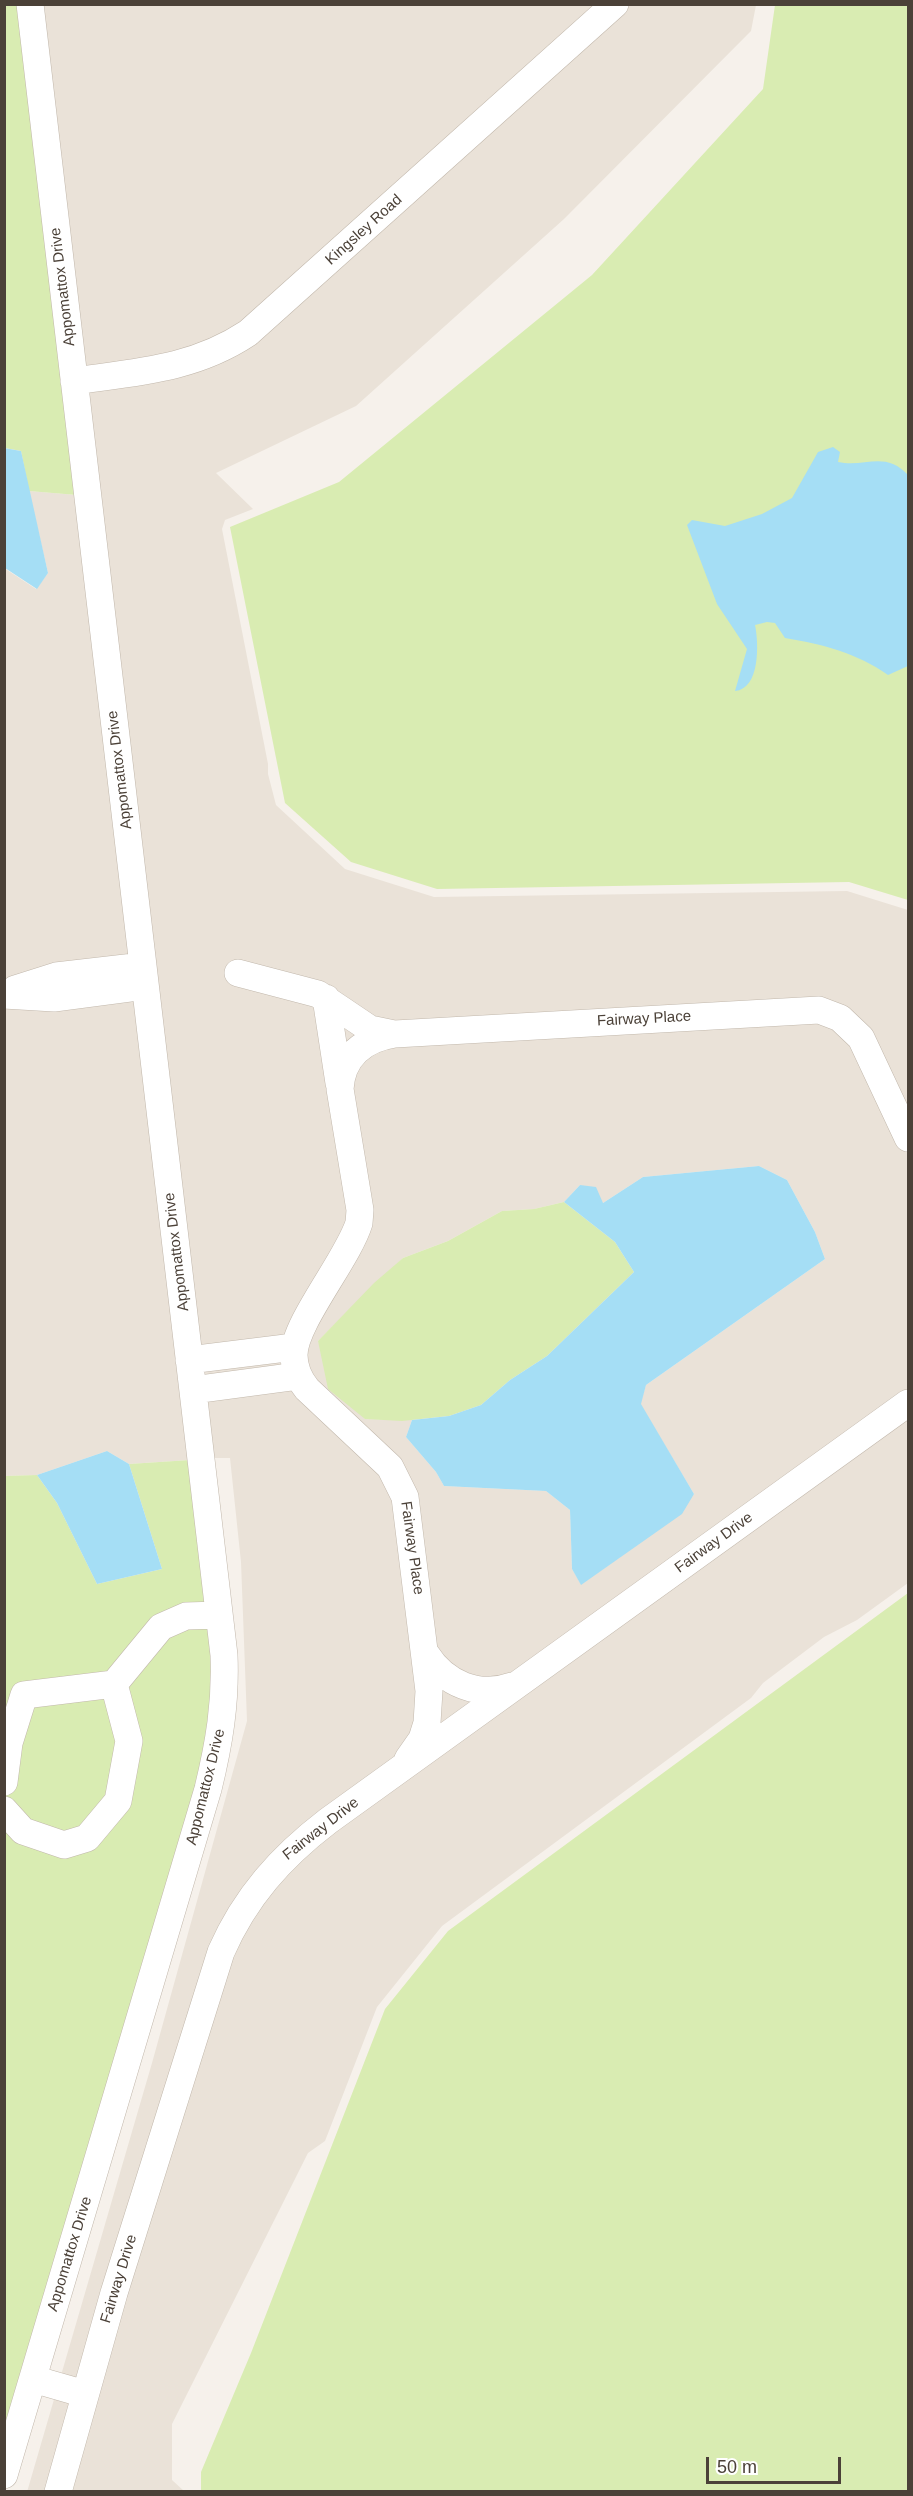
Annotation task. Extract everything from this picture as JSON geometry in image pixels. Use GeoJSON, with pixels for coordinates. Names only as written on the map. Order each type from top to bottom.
{"type":"FeatureCollection","features":[{"type":"Feature","properties":{"kind":"street","name":"Appomattox Drive"},"geometry":{"type":"LineString","coordinates":[[4,2475],[208,1790],[221,1737],[225,1693],[219,1615],[30,4]]}},
{"type":"Feature","properties":{"kind":"street","name":"Kingsley Road"},"geometry":{"type":"LineString","coordinates":[[74,381],[189,363],[232,344],[248,333],[615,4]]}},
{"type":"Feature","properties":{"kind":"street"},"geometry":{"type":"LineString","coordinates":[[238,973],[305,990],[326,998],[370,1029],[395,1034]]}},
{"type":"Feature","properties":{"kind":"street"},"geometry":{"type":"LineString","coordinates":[[4,994],[54,998],[144,976]]}},
{"type":"Feature","properties":{"kind":"street","name":"Fairway Place"},"geometry":{"type":"LineString","coordinates":[[294,1347],[359,1223],[360,1210],[326,998]]}},
{"type":"Feature","properties":{"kind":"street","name":"Fairway Place"},"geometry":{"type":"LineString","coordinates":[[340,1089],[343,1067],[355,1051],[370,1039],[395,1034],[819,1010],[840,1018],[861,1038],[909,1138]]}},
{"type":"Feature","properties":{"kind":"street"},"geometry":{"type":"LineString","coordinates":[[879,1077],[893,1097],[909,1112]]}},
{"type":"Feature","properties":{"kind":"street"},"geometry":{"type":"LineString","coordinates":[[189,1360],[294,1347],[294,1362],[298,1376],[193,1390]]}},
{"type":"Feature","properties":{"kind":"street","name":"Fairway Place"},"geometry":{"type":"LineString","coordinates":[[298,1376],[307,1389],[390,1467],[399,1480],[405,1497],[429,1690],[427,1724],[416,1751],[398,1771]]}},
{"type":"Feature","properties":{"kind":"street","name":"Fairway Drive"},"geometry":{"type":"LineString","coordinates":[[58,2492],[85,2394],[182,2074],[230,1932],[251,1896],[283,1858],[328,1821],[909,1403]]}},
{"type":"Feature","properties":{"kind":"street"},"geometry":{"type":"LineString","coordinates":[[4,1782],[9,1743],[24,1695],[114,1684],[161,1626],[186,1616],[219,1615]]}},
{"type":"Feature","properties":{"kind":"street"},"geometry":{"type":"LineString","coordinates":[[426,1654],[444,1674],[467,1688],[491,1692],[519,1684]]}},
{"type":"Feature","properties":{"kind":"street"},"geometry":{"type":"LineString","coordinates":[[4,1810],[23,1831],[33,1835],[64,1845],[87,1838],[118,1802],[129,1741],[114,1684]]}},
{"type":"Feature","properties":{"kind":"street"},"geometry":{"type":"LineString","coordinates":[[33,2379],[85,2394]]}},
{"type":"Feature","properties":{"kind":"shaded area"},"geometry":{"type":"Polygon","coordinates":[[[40,5],[601,5],[254,316],[200,349],[83,370],[40,5]]]}},
{"type":"Feature","properties":{"kind":"shaded area"},"geometry":{"type":"Polygon","coordinates":[[[629,5],[756,5],[751,31],[564,219],[356,406],[216,473],[253,509],[225,520],[222,529],[268,764],[268,774],[276,805],[345,869],[434,897],[847,891],[908,910],[908,1583],[857,1620],[824,1637],[763,1683],[751,1698],[442,1926],[377,2007],[325,2141],[308,2153],[172,2424],[172,2480],[184,2491],[27,2492],[152,2063],[247,1721],[241,1562],[230,1458],[211,1458],[85,389],[268,330],[629,5]],[[759,1166],[643,1177],[603,1203],[580,1185],[564,1202],[534,1209],[502,1211],[448,1241],[403,1258],[318,1341],[365,1419],[412,1420],[406,1437],[436,1472],[444,1486],[546,1491],[570,1510],[572,1569],[581,1584],[620,1557],[694,1494],[640,1404],[646,1385],[825,1259],[815,1232],[787,1180],[759,1166]]]}},
{"type":"Feature","properties":{"kind":"shaded area"},"geometry":{"type":"Polygon","coordinates":[[[29,491],[77,495],[190,1460],[129,1464],[107,1451],[37,1475],[5,1476],[4,568],[36,589],[48,573],[29,491]]]}},
{"type":"Feature","properties":{"kind":"green space"},"geometry":{"type":"Polygon","coordinates":[[[4,5],[19,5],[77,495],[29,491],[21,451],[5,448],[4,5]]]}},
{"type":"Feature","properties":{"kind":"green space"},"geometry":{"type":"Polygon","coordinates":[[[775,5],[908,5],[908,900],[849,882],[437,889],[351,862],[285,803],[230,527],[339,482],[592,275],[763,89],[775,5]]]}},
{"type":"Feature","properties":{"kind":"green space"},"geometry":{"type":"Polygon","coordinates":[[[564,1202],[615,1242],[634,1272],[547,1356],[510,1380],[481,1405],[449,1416],[402,1421],[365,1419],[328,1389],[318,1341],[374,1283],[403,1258],[448,1241],[502,1211],[534,1209],[564,1202]]]}},
{"type":"Feature","properties":{"kind":"green space"},"geometry":{"type":"Polygon","coordinates":[[[190,1460],[213,1657],[211,1736],[5,2438],[5,1476],[37,1475],[57,1503],[97,1584],[162,1569],[129,1464],[190,1460]]]}},
{"type":"Feature","properties":{"kind":"green space"},"geometry":{"type":"Polygon","coordinates":[[[908,1593],[908,2491],[201,2491],[201,2472],[251,2353],[385,2009],[448,1931],[908,1593]]]}},
{"type":"Feature","properties":{"kind":"water"},"geometry":{"type":"Polygon","coordinates":[[[833,447],[840,452],[838,462],[883,461],[891,463],[908,475],[908,666],[888,675],[839,650],[785,638],[775,623],[767,622],[755,625],[757,654],[753,674],[749,683],[735,691],[747,649],[717,604],[687,525],[692,520],[725,526],[762,514],[792,498],[818,452],[833,447]]]}},
{"type":"Feature","properties":{"kind":"water"},"geometry":{"type":"Polygon","coordinates":[[[4,448],[21,451],[48,573],[37,589],[5,568],[4,448]]]}},
{"type":"Feature","properties":{"kind":"water"},"geometry":{"type":"Polygon","coordinates":[[[759,1166],[787,1180],[815,1232],[825,1259],[646,1385],[641,1404],[694,1494],[682,1514],[581,1585],[572,1569],[570,1510],[546,1491],[444,1486],[436,1472],[406,1437],[412,1420],[449,1416],[481,1405],[510,1380],[547,1356],[634,1272],[615,1242],[564,1202],[580,1185],[596,1187],[603,1203],[643,1177],[759,1166]]]}},
{"type":"Feature","properties":{"kind":"water"},"geometry":{"type":"Polygon","coordinates":[[[107,1451],[129,1464],[162,1569],[97,1584],[57,1503],[37,1475],[107,1451]]]}}]}
